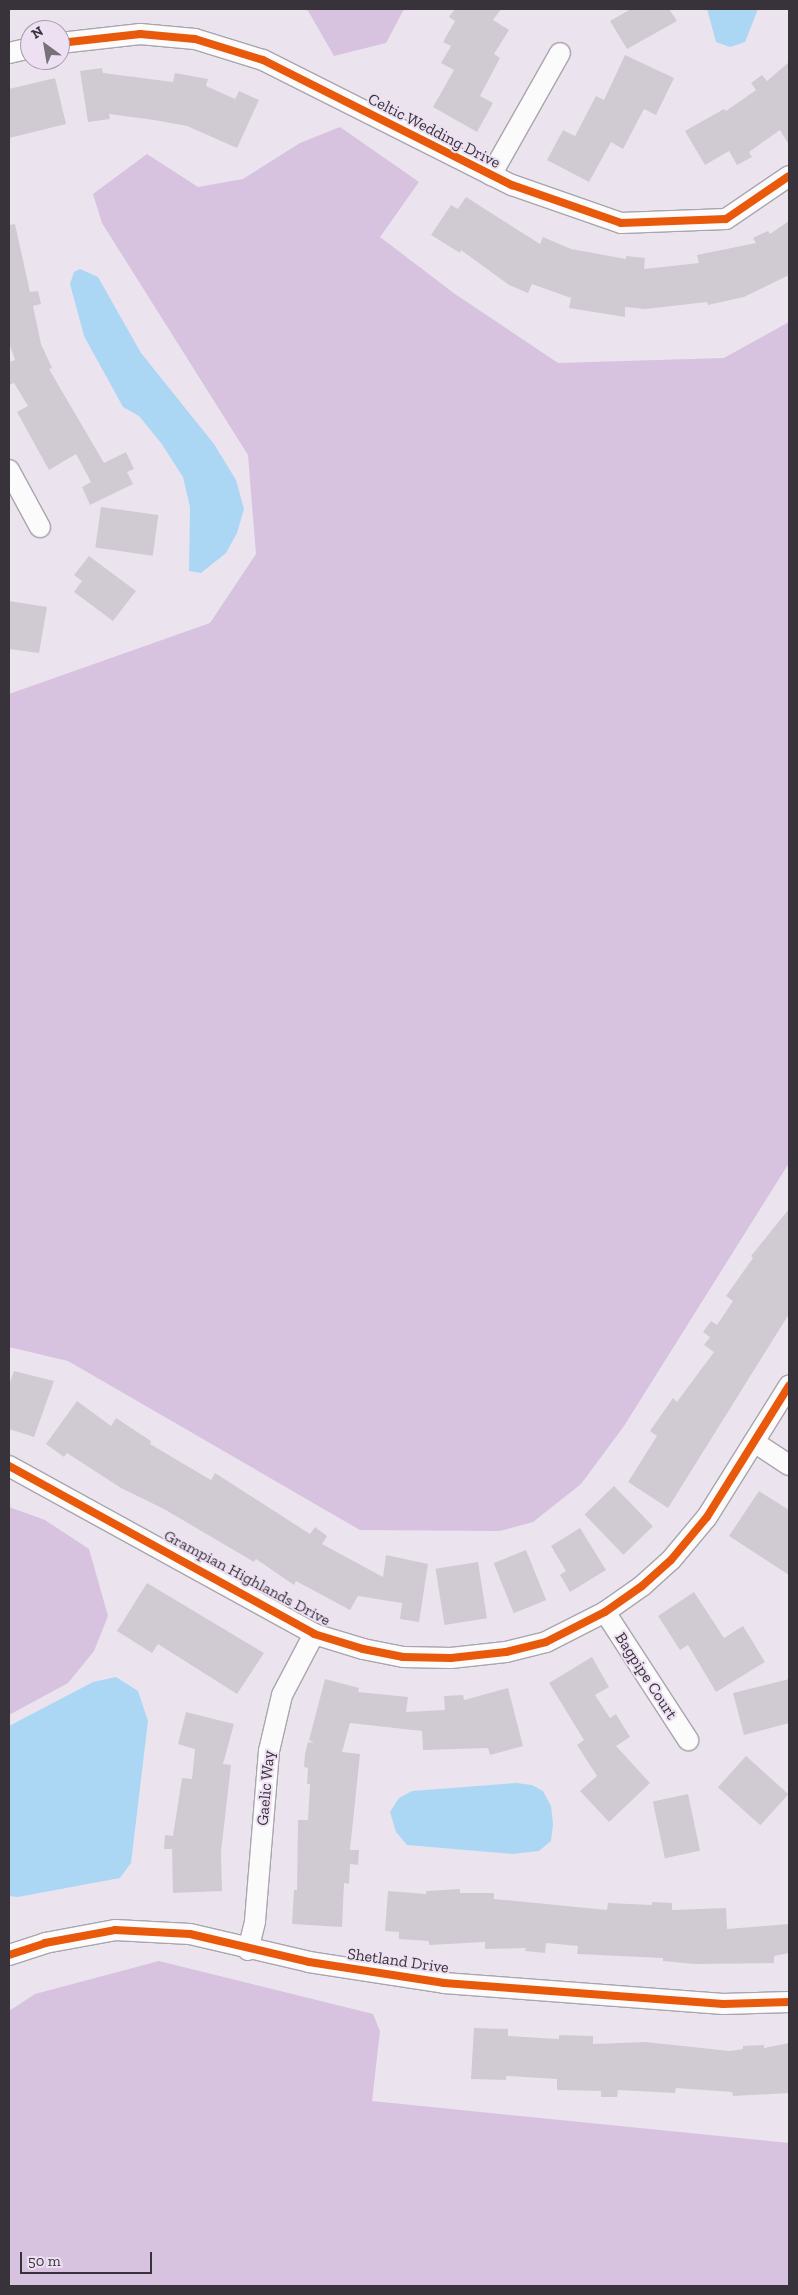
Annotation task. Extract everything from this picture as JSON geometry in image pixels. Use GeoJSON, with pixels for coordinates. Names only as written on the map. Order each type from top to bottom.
{"type":"FeatureCollection","features":[{"type":"Feature","properties":{"kind":"street","name":"Celtic Wedding Drive"},"geometry":{"type":"LineString","coordinates":[[70,42],[140,34],[195,39],[264,60],[491,175],[620,222],[726,219],[789,176]]}},
{"type":"Feature","properties":{"kind":"street"},"geometry":{"type":"LineString","coordinates":[[491,175],[560,53]]}},
{"type":"Feature","properties":{"kind":"street"},"geometry":{"type":"LineString","coordinates":[[9,470],[40,527]]}},
{"type":"Feature","properties":{"kind":"street","name":"Grampian Highlands Drive"},"geometry":{"type":"LineString","coordinates":[[9,1466],[314,1634],[363,1649],[403,1657],[451,1658],[506,1652],[546,1642],[605,1612],[671,1560],[707,1517],[789,1386]]}},
{"type":"Feature","properties":{"kind":"street"},"geometry":{"type":"LineString","coordinates":[[754,1442],[789,1465]]}},
{"type":"Feature","properties":{"kind":"street","name":"Bagpipe Court"},"geometry":{"type":"LineString","coordinates":[[605,1612],[688,1740]]}},
{"type":"Feature","properties":{"kind":"street","name":"Gaelic Way"},"geometry":{"type":"LineString","coordinates":[[248,1950],[256,1921],[269,1750],[282,1695],[314,1634]]}},
{"type":"Feature","properties":{"kind":"street","name":"Shetland Drive"},"geometry":{"type":"LineString","coordinates":[[9,1955],[45,1943],[114,1930],[190,1934],[248,1950],[444,1983],[723,2004],[789,2002]]}},
{"type":"Feature","properties":{"kind":"shaded area"},"geometry":{"type":"Polygon","coordinates":[[[307,9],[404,9],[386,43],[334,56],[307,9]]]}},
{"type":"Feature","properties":{"kind":"shaded area"},"geometry":{"type":"Polygon","coordinates":[[[340,127],[419,182],[380,237],[455,294],[558,363],[724,358],[789,322],[789,1163],[624,1426],[581,1484],[533,1522],[500,1531],[360,1530],[68,1361],[9,1347],[9,694],[210,623],[256,554],[248,455],[102,223],[93,194],[147,154],[198,187],[243,179],[300,143],[340,127]]]}},
{"type":"Feature","properties":{"kind":"shaded area"},"geometry":{"type":"Polygon","coordinates":[[[9,1507],[45,1520],[89,1549],[108,1616],[94,1651],[68,1683],[9,1715],[9,1507]]]}},
{"type":"Feature","properties":{"kind":"shaded area"},"geometry":{"type":"Polygon","coordinates":[[[159,1961],[373,2014],[380,2031],[372,2101],[789,2143],[789,2286],[9,2286],[9,2011],[35,1994],[159,1961]]]}},
{"type":"Feature","properties":{"kind":"water"},"geometry":{"type":"Polygon","coordinates":[[[707,9],[758,9],[745,42],[730,47],[716,42],[707,9]]]}},
{"type":"Feature","properties":{"kind":"water"},"geometry":{"type":"Polygon","coordinates":[[[80,269],[98,277],[141,353],[214,444],[236,480],[244,509],[237,533],[226,553],[201,573],[189,571],[190,507],[183,477],[161,443],[139,416],[123,407],[84,336],[70,284],[74,272],[80,269]]]}},
{"type":"Feature","properties":{"kind":"water"},"geometry":{"type":"Polygon","coordinates":[[[116,1677],[138,1691],[148,1721],[131,1863],[120,1878],[18,1897],[9,1896],[9,1726],[93,1682],[116,1677]]]}},
{"type":"Feature","properties":{"kind":"water"},"geometry":{"type":"Polygon","coordinates":[[[516,1783],[532,1785],[543,1791],[551,1806],[553,1824],[551,1841],[539,1851],[513,1854],[407,1845],[396,1832],[390,1812],[399,1798],[412,1791],[516,1783]]]}},
{"type":"Feature","properties":{"kind":"building"},"geometry":{"type":"Polygon","coordinates":[[[455,9],[501,9],[493,20],[509,30],[494,54],[500,58],[480,96],[493,103],[477,132],[433,107],[454,70],[441,63],[451,46],[443,42],[455,21],[449,17],[455,9]]]}},
{"type":"Feature","properties":{"kind":"building"},"geometry":{"type":"Polygon","coordinates":[[[631,9],[669,9],[677,21],[627,49],[610,21],[631,9]]]}},
{"type":"Feature","properties":{"kind":"building"},"geometry":{"type":"Polygon","coordinates":[[[625,55],[674,78],[656,115],[644,109],[623,149],[611,142],[589,182],[547,160],[563,130],[575,136],[596,96],[604,100],[625,55]]]}},
{"type":"Feature","properties":{"kind":"building"},"geometry":{"type":"Polygon","coordinates":[[[789,62],[789,145],[780,130],[749,152],[752,157],[737,165],[729,151],[705,165],[685,131],[724,109],[726,111],[756,90],[751,83],[762,75],[767,81],[789,62]]]}},
{"type":"Feature","properties":{"kind":"building"},"geometry":{"type":"Polygon","coordinates":[[[102,68],[103,73],[173,82],[175,73],[208,79],[206,86],[235,99],[239,91],[259,100],[237,148],[187,126],[154,120],[109,114],[110,119],[88,122],[80,71],[102,68]]]}},
{"type":"Feature","properties":{"kind":"building"},"geometry":{"type":"Polygon","coordinates":[[[55,78],[66,124],[9,138],[9,89],[55,78]]]}},
{"type":"Feature","properties":{"kind":"building"},"geometry":{"type":"Polygon","coordinates":[[[466,197],[540,244],[543,237],[571,249],[626,259],[626,256],[645,258],[644,269],[699,263],[697,255],[756,243],[753,238],[768,231],[770,234],[789,221],[789,275],[744,297],[708,305],[707,302],[645,309],[625,307],[625,317],[569,308],[571,298],[532,284],[528,293],[509,285],[461,250],[460,253],[431,235],[451,205],[458,209],[466,197]]]}},
{"type":"Feature","properties":{"kind":"building"},"geometry":{"type":"Polygon","coordinates":[[[15,224],[30,292],[38,291],[41,304],[33,306],[41,344],[52,368],[49,369],[104,463],[126,452],[134,469],[127,472],[133,484],[90,505],[82,487],[91,482],[76,454],[49,470],[17,412],[28,406],[14,383],[9,385],[9,362],[15,360],[9,343],[9,225],[15,224]]]}},
{"type":"Feature","properties":{"kind":"building"},"geometry":{"type":"Polygon","coordinates":[[[101,507],[158,515],[153,556],[95,548],[101,507]]]}},
{"type":"Feature","properties":{"kind":"building"},"geometry":{"type":"Polygon","coordinates":[[[89,556],[136,591],[113,621],[74,592],[82,581],[74,575],[89,556]]]}},
{"type":"Feature","properties":{"kind":"building"},"geometry":{"type":"Polygon","coordinates":[[[9,601],[47,607],[39,653],[9,649],[9,601]]]}},
{"type":"Feature","properties":{"kind":"building"},"geometry":{"type":"Polygon","coordinates":[[[789,1209],[789,1314],[668,1508],[628,1482],[657,1436],[650,1431],[673,1398],[677,1402],[714,1352],[704,1345],[710,1337],[703,1332],[711,1321],[717,1325],[733,1301],[726,1296],[753,1258],[751,1256],[789,1209]]]}},
{"type":"Feature","properties":{"kind":"building"},"geometry":{"type":"Polygon","coordinates":[[[14,1371],[54,1381],[34,1437],[9,1429],[9,1385],[14,1371]]]}},
{"type":"Feature","properties":{"kind":"building"},"geometry":{"type":"Polygon","coordinates":[[[77,1401],[111,1426],[116,1418],[151,1441],[150,1444],[211,1480],[215,1473],[310,1534],[315,1527],[327,1536],[322,1544],[383,1577],[386,1555],[428,1564],[419,1622],[400,1619],[402,1603],[358,1596],[350,1610],[296,1581],[294,1585],[256,1559],[254,1562],[164,1509],[121,1488],[67,1453],[64,1457],[46,1444],[77,1401]]]}},
{"type":"Feature","properties":{"kind":"building"},"geometry":{"type":"Polygon","coordinates":[[[614,1486],[653,1526],[623,1555],[585,1514],[614,1486]]]}},
{"type":"Feature","properties":{"kind":"building"},"geometry":{"type":"Polygon","coordinates":[[[759,1491],[789,1510],[789,1575],[729,1536],[759,1491]]]}},
{"type":"Feature","properties":{"kind":"building"},"geometry":{"type":"Polygon","coordinates":[[[580,1528],[606,1570],[570,1592],[560,1575],[566,1571],[551,1546],[580,1528]]]}},
{"type":"Feature","properties":{"kind":"building"},"geometry":{"type":"Polygon","coordinates":[[[526,1550],[546,1600],[514,1613],[494,1563],[526,1550]]]}},
{"type":"Feature","properties":{"kind":"building"},"geometry":{"type":"Polygon","coordinates":[[[478,1562],[487,1618],[444,1625],[436,1569],[478,1562]]]}},
{"type":"Feature","properties":{"kind":"building"},"geometry":{"type":"Polygon","coordinates":[[[147,1583],[264,1653],[237,1694],[158,1644],[152,1653],[117,1631],[147,1583]]]}},
{"type":"Feature","properties":{"kind":"building"},"geometry":{"type":"Polygon","coordinates":[[[694,1592],[724,1638],[743,1626],[765,1662],[716,1692],[688,1645],[680,1650],[658,1616],[694,1592]]]}},
{"type":"Feature","properties":{"kind":"building"},"geometry":{"type":"Polygon","coordinates":[[[592,1657],[609,1687],[595,1695],[610,1718],[616,1714],[630,1737],[616,1746],[650,1783],[609,1822],[580,1791],[597,1776],[577,1745],[584,1740],[549,1683],[592,1657]]]}},
{"type":"Feature","properties":{"kind":"building"},"geometry":{"type":"Polygon","coordinates":[[[325,1679],[359,1688],[358,1692],[408,1697],[406,1712],[445,1710],[444,1696],[463,1695],[464,1700],[508,1688],[523,1746],[490,1755],[488,1748],[423,1750],[422,1731],[350,1723],[342,1752],[360,1754],[350,1850],[359,1850],[358,1865],[350,1864],[349,1884],[344,1883],[342,1927],[292,1924],[294,1890],[297,1890],[298,1820],[308,1820],[310,1784],[307,1784],[308,1768],[304,1767],[305,1754],[308,1742],[314,1743],[309,1740],[325,1679]]]}},
{"type":"Feature","properties":{"kind":"building"},"geometry":{"type":"Polygon","coordinates":[[[789,1679],[789,1723],[744,1735],[733,1693],[789,1679]]]}},
{"type":"Feature","properties":{"kind":"building"},"geometry":{"type":"Polygon","coordinates":[[[186,1712],[234,1724],[223,1764],[231,1765],[221,1852],[222,1891],[173,1893],[172,1849],[164,1849],[165,1835],[173,1836],[182,1778],[192,1779],[195,1749],[178,1744],[186,1712]]]}},
{"type":"Feature","properties":{"kind":"building"},"geometry":{"type":"Polygon","coordinates":[[[746,1756],[788,1794],[760,1825],[718,1787],[746,1756]]]}},
{"type":"Feature","properties":{"kind":"building"},"geometry":{"type":"Polygon","coordinates":[[[688,1794],[700,1851],[665,1858],[653,1801],[688,1794]]]}},
{"type":"Feature","properties":{"kind":"building"},"geometry":{"type":"Polygon","coordinates":[[[460,1889],[460,1893],[494,1893],[494,1899],[607,1910],[608,1903],[652,1905],[652,1902],[672,1903],[672,1910],[726,1908],[727,1929],[789,1924],[789,1953],[774,1956],[774,1963],[694,1964],[663,1961],[663,1958],[577,1954],[578,1946],[546,1943],[545,1953],[525,1951],[526,1948],[485,1949],[485,1942],[429,1945],[429,1941],[399,1939],[399,1932],[385,1931],[388,1891],[426,1894],[426,1891],[460,1889]]]}},
{"type":"Feature","properties":{"kind":"building"},"geometry":{"type":"Polygon","coordinates":[[[474,2028],[508,2029],[508,2036],[559,2039],[559,2035],[593,2036],[593,2044],[645,2042],[730,2051],[743,2049],[743,2046],[764,2045],[764,2048],[789,2043],[789,2093],[733,2096],[732,2092],[676,2088],[675,2093],[618,2090],[617,2097],[601,2097],[601,2091],[557,2090],[557,2079],[506,2076],[506,2080],[471,2079],[474,2028]]]}},
{"type":"Feature","properties":{"kind":"cycle path"},"geometry":{"type":"LineString","coordinates":[[70,42],[140,34],[195,39],[263,60],[512,185],[621,223],[726,219],[789,176]]}},
{"type":"Feature","properties":{"kind":"cycle path"},"geometry":{"type":"LineString","coordinates":[[9,1466],[314,1634],[363,1649],[403,1657],[451,1658],[506,1652],[546,1642],[605,1612],[642,1586],[671,1560],[707,1517],[789,1386]]}},
{"type":"Feature","properties":{"kind":"cycle path"},"geometry":{"type":"LineString","coordinates":[[9,1955],[45,1943],[115,1930],[190,1934],[309,1962],[444,1983],[723,2004],[789,2002]]}}]}
